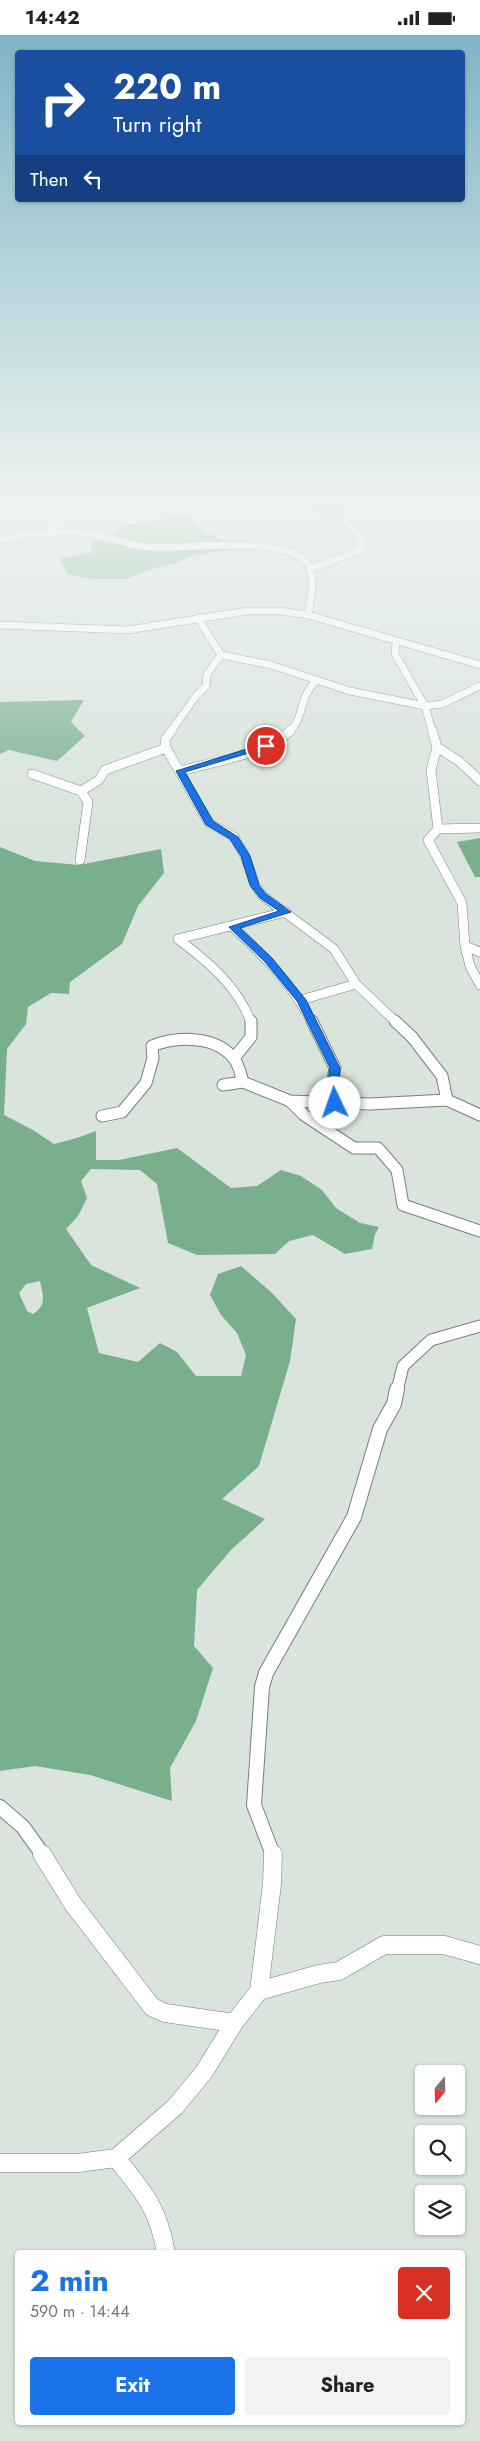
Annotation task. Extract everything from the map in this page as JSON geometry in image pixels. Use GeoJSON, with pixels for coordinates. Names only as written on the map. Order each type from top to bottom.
{"type":"FeatureCollection","features":[{"type":"Feature","properties":{"kind":"street"},"geometry":{"type":"LineString","coordinates":[[0,625],[128,630],[245,611]]}},
{"type":"Feature","properties":{"kind":"street"},"geometry":{"type":"LineString","coordinates":[[282,611],[308,615],[480,665]]}},
{"type":"Feature","properties":{"kind":"street"},"geometry":{"type":"LineString","coordinates":[[198,618],[221,655],[271,665],[350,691],[425,706],[442,704],[480,686]]}},
{"type":"Feature","properties":{"kind":"street"},"geometry":{"type":"LineString","coordinates":[[396,641],[396,654],[425,706],[437,747],[431,770],[438,829]]}},
{"type":"Feature","properties":{"kind":"street"},"geometry":{"type":"LineString","coordinates":[[221,655],[207,674],[206,686],[196,696],[165,740],[166,748],[209,823],[234,837],[245,856],[255,885],[263,896],[334,949],[356,984],[412,1037],[442,1076],[447,1100]]}},
{"type":"Feature","properties":{"kind":"street"},"geometry":{"type":"LineString","coordinates":[[180,771],[266,746],[281,739],[296,725],[302,695],[317,680]]}},
{"type":"Feature","properties":{"kind":"street"},"geometry":{"type":"LineString","coordinates":[[437,747],[471,771],[480,781]]}},
{"type":"Feature","properties":{"kind":"street"},"geometry":{"type":"LineString","coordinates":[[81,791],[99,780],[105,770],[166,748]]}},
{"type":"Feature","properties":{"kind":"street"},"geometry":{"type":"LineString","coordinates":[[471,771],[480,769]]}},
{"type":"Feature","properties":{"kind":"street"},"geometry":{"type":"LineString","coordinates":[[32,774],[81,791],[88,802],[80,860]]}},
{"type":"Feature","properties":{"kind":"street"},"geometry":{"type":"LineString","coordinates":[[480,828],[438,829],[428,840],[462,903],[465,947],[470,966],[480,985]]}},
{"type":"Feature","properties":{"kind":"street"},"geometry":{"type":"LineString","coordinates":[[234,1058],[251,1037],[252,1027],[244,1006],[224,978],[210,964],[178,939],[233,927],[286,912]]}},
{"type":"Feature","properties":{"kind":"street"},"geometry":{"type":"LineString","coordinates":[[233,927],[269,960],[301,1000],[335,1068],[332,1086],[335,1103]]}},
{"type":"Feature","properties":{"kind":"street"},"geometry":{"type":"LineString","coordinates":[[465,947],[480,953]]}},
{"type":"Feature","properties":{"kind":"street"},"geometry":{"type":"LineString","coordinates":[[301,1000],[356,984]]}},
{"type":"Feature","properties":{"kind":"street"},"geometry":{"type":"LineString","coordinates":[[102,1116],[122,1112],[146,1083],[153,1058],[152,1046],[159,1042],[178,1038],[202,1040],[218,1047],[234,1058],[243,1082]]}},
{"type":"Feature","properties":{"kind":"street"},"geometry":{"type":"LineString","coordinates":[[223,1085],[243,1082],[290,1101],[335,1103],[447,1100],[480,1115]]}},
{"type":"Feature","properties":{"kind":"street"},"geometry":{"type":"LineString","coordinates":[[290,1101],[304,1115],[354,1147],[378,1149],[398,1170],[403,1205],[424,1210],[459,1225],[480,1231]]}},
{"type":"Feature","properties":{"kind":"street"},"geometry":{"type":"LineString","coordinates":[[0,2163],[78,2163],[116,2158],[175,2107],[204,2072],[234,2023],[259,1991],[272,1884],[273,1854],[254,1805],[262,1687],[266,1673],[354,1517],[380,1429],[394,1404],[403,1365],[431,1340],[480,1326]]}},
{"type":"Feature","properties":{"kind":"street"},"geometry":{"type":"LineString","coordinates":[[0,1807],[11,1814],[29,1834],[71,1902],[152,2007],[165,2013],[234,2023]]}},
{"type":"Feature","properties":{"kind":"street"},"geometry":{"type":"LineString","coordinates":[[259,1991],[319,1974],[339,1971],[384,1945],[444,1945],[480,1955]]}},
{"type":"Feature","properties":{"kind":"street"},"geometry":{"type":"LineString","coordinates":[[116,2158],[152,2202],[162,2229],[166,2250]]}},
{"type":"Feature","properties":{"kind":"green space"},"geometry":{"type":"Polygon","coordinates":[[[84,700],[71,722],[85,736],[57,761],[9,750],[0,754],[0,702],[84,700]]]}},
{"type":"Feature","properties":{"kind":"green space"},"geometry":{"type":"Polygon","coordinates":[[[480,838],[480,877],[475,877],[457,842],[480,838]]]}},
{"type":"Feature","properties":{"kind":"green space"},"geometry":{"type":"Polygon","coordinates":[[[0,847],[35,861],[79,865],[161,849],[164,873],[138,906],[122,944],[70,982],[69,994],[51,993],[28,1007],[26,1024],[7,1049],[4,1115],[33,1130],[54,1144],[96,1131],[96,1160],[119,1160],[177,1148],[231,1188],[257,1186],[281,1170],[301,1176],[322,1190],[336,1208],[360,1223],[379,1227],[375,1234],[372,1249],[345,1254],[313,1235],[289,1241],[275,1254],[197,1255],[168,1243],[157,1184],[140,1170],[91,1169],[81,1181],[87,1198],[78,1216],[66,1229],[91,1265],[140,1288],[87,1308],[99,1353],[138,1362],[160,1343],[177,1352],[196,1376],[241,1376],[246,1355],[237,1333],[221,1315],[210,1295],[218,1274],[241,1266],[271,1292],[296,1319],[290,1361],[259,1466],[222,1499],[265,1519],[231,1550],[197,1590],[194,1646],[213,1668],[196,1721],[170,1768],[172,1801],[90,1775],[35,1766],[0,1771],[0,847]],[[40,1281],[26,1284],[19,1293],[27,1311],[33,1314],[40,1307],[43,1299],[40,1281]]]}},
{"type":"Feature","properties":{"kind":"route"},"geometry":{"type":"LineString","coordinates":[[266,746],[180,771],[209,823],[234,837],[245,856],[255,885],[263,896],[286,912],[233,927],[269,960],[301,1000],[335,1068],[332,1086],[335,1103]]}}]}
